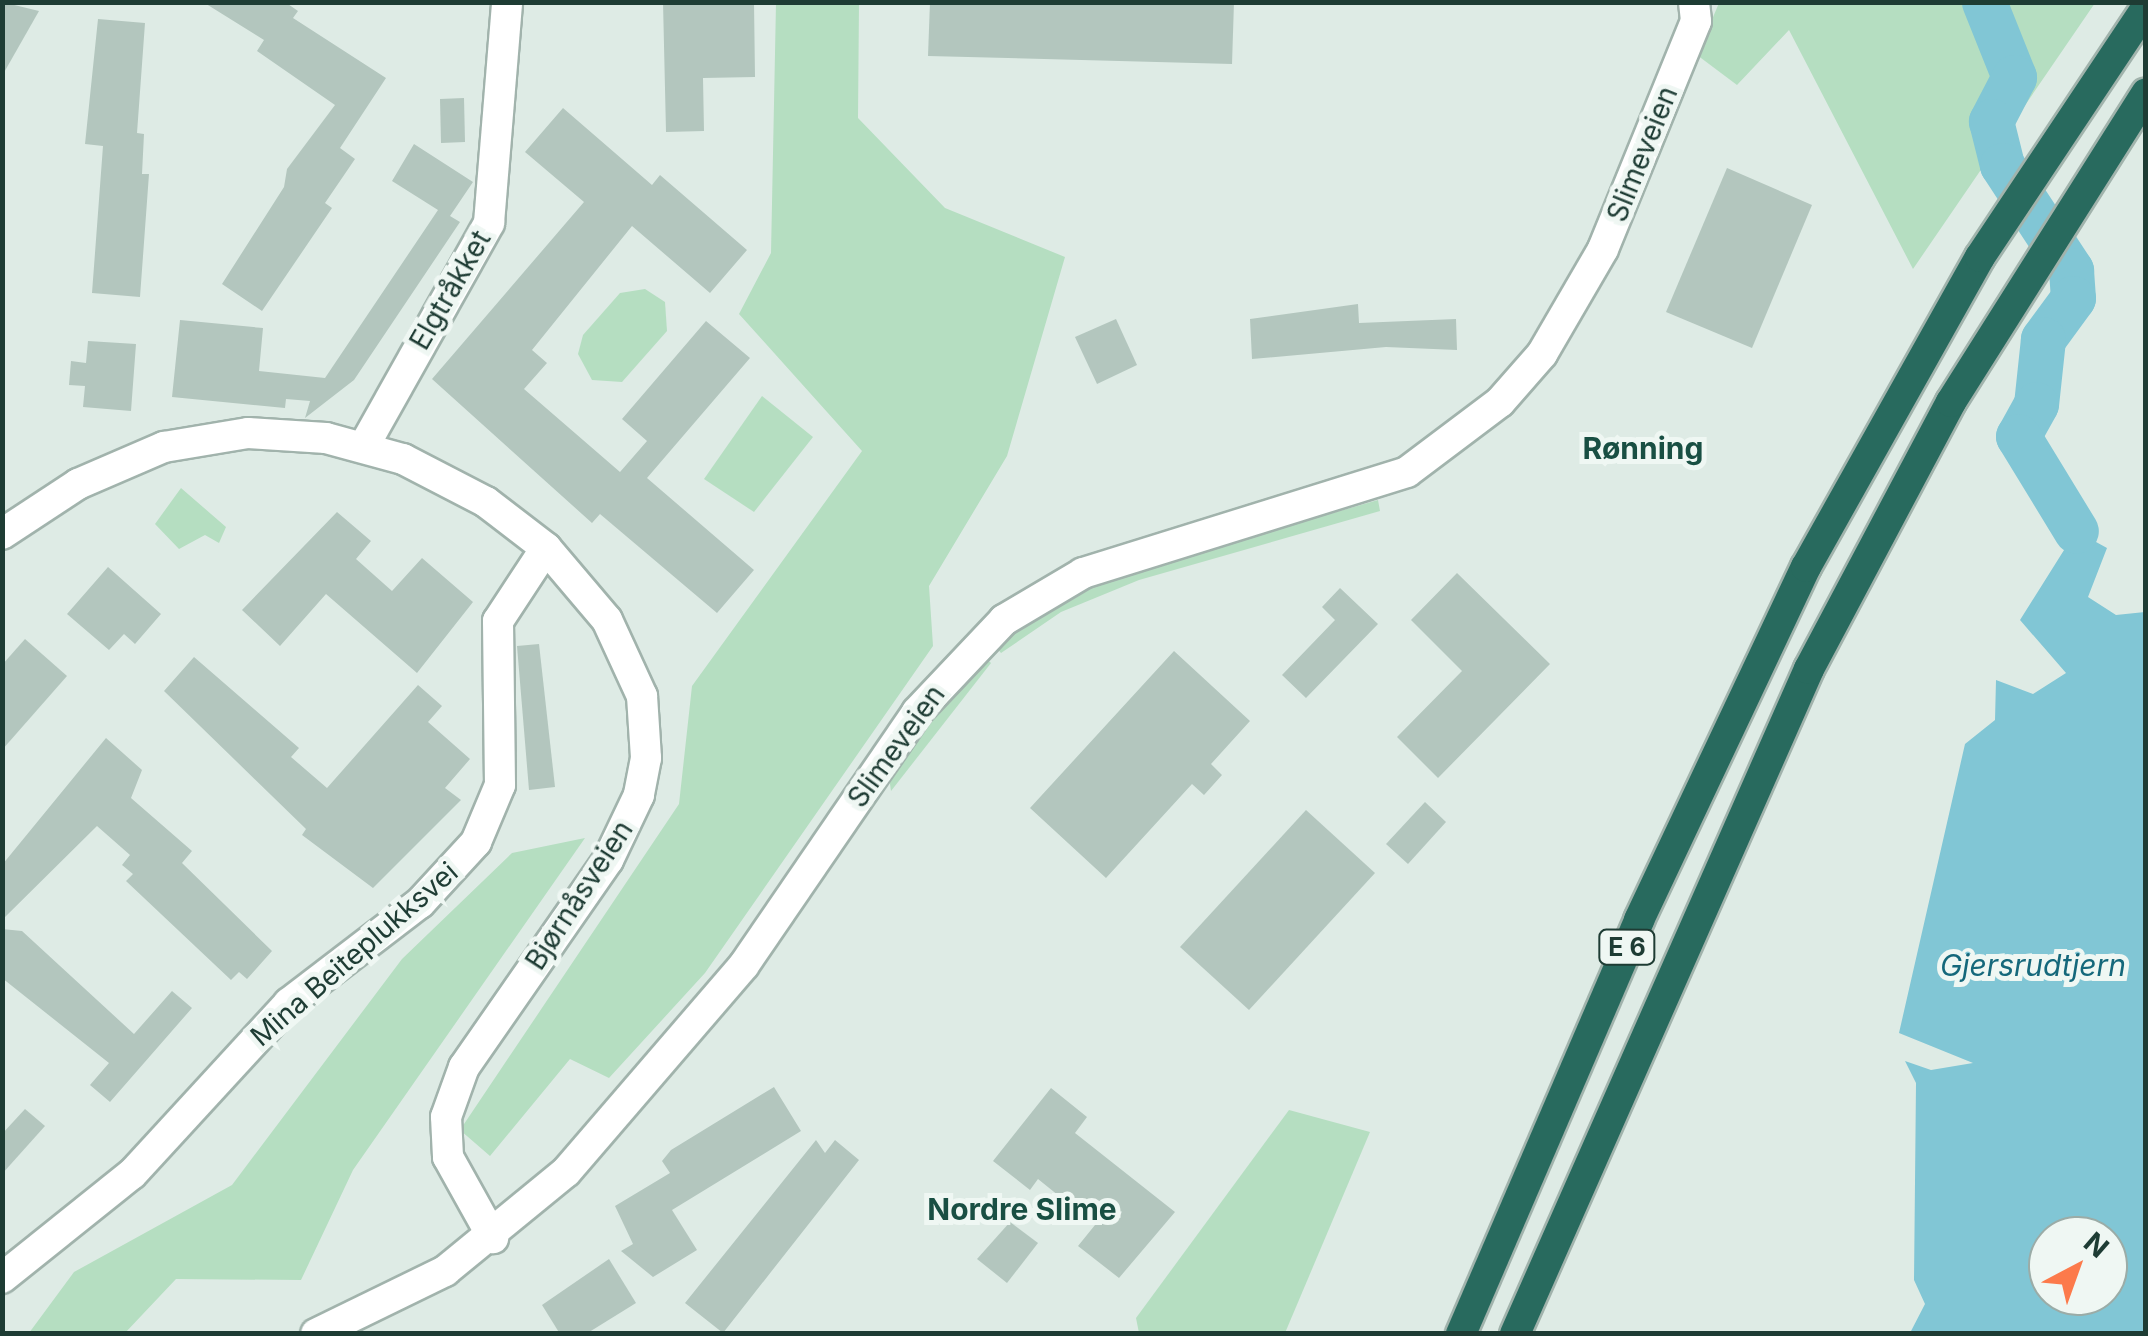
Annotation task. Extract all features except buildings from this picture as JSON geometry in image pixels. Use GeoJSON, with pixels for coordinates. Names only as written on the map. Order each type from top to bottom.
{"type":"FeatureCollection","features":[{"type":"Feature","properties":{"kind":"highway","name":"E 6"},"geometry":{"type":"LineString","coordinates":[[1461,1334],[1639,920],[1806,567],[1980,257],[2146,8]]}},
{"type":"Feature","properties":{"kind":"highway","name":"E 6"},"geometry":{"type":"LineString","coordinates":[[1515,1334],[1756,780],[1846,597],[2020,286],[2146,93]]}},
{"type":"Feature","properties":{"kind":"street","name":"Elgtråkket"},"geometry":{"type":"LineString","coordinates":[[364,446],[489,223],[507,2]]}},
{"type":"Feature","properties":{"kind":"street","name":"Slimeveien"},"geometry":{"type":"LineString","coordinates":[[327,1331],[493,1238],[566,1172],[686,1038],[895,741],[979,640],[1083,573],[1372,487],[1442,452],[1524,377],[1570,300],[1691,2]]}},
{"type":"Feature","properties":{"kind":"street","name":"Bjørnåsveien"},"geometry":{"type":"LineString","coordinates":[[2,534],[100,472],[183,442],[248,433],[364,446],[450,481],[546,548],[607,620],[634,670],[646,758],[615,849],[450,1098],[448,1157],[493,1238]]}},
{"type":"Feature","properties":{"kind":"street","name":"Mina Beiteplukksvei"},"geometry":{"type":"LineString","coordinates":[[2,1278],[132,1174],[288,1003],[420,903],[476,842],[500,785],[498,621],[546,548]]}},
{"type":"Feature","properties":{"kind":"green space"},"geometry":{"type":"Polygon","coordinates":[[[776,3],[859,3],[858,118],[945,208],[1065,257],[1007,456],[929,586],[933,646],[705,973],[609,1078],[570,1059],[490,1156],[460,1130],[679,804],[692,686],[862,451],[739,314],[771,253],[776,3]]]}},
{"type":"Feature","properties":{"kind":"green space"},"geometry":{"type":"Polygon","coordinates":[[[1719,3],[2095,3],[1913,269],[1789,30],[1737,85],[1697,55],[1719,3]]]}},
{"type":"Feature","properties":{"kind":"green space"},"geometry":{"type":"Polygon","coordinates":[[[645,289],[665,302],[667,331],[622,382],[592,380],[578,354],[583,335],[620,293],[645,289]]]}},
{"type":"Feature","properties":{"kind":"green space"},"geometry":{"type":"Polygon","coordinates":[[[762,396],[813,437],[754,512],[704,479],[762,396]]]}},
{"type":"Feature","properties":{"kind":"green space"},"geometry":{"type":"Polygon","coordinates":[[[181,488],[226,527],[219,543],[205,535],[179,549],[155,524],[181,488]]]}},
{"type":"Feature","properties":{"kind":"green space"},"geometry":{"type":"Polygon","coordinates":[[[1378,500],[1380,511],[1139,580],[1061,612],[1001,653],[995,646],[1081,590],[1127,572],[1378,500]]]}},
{"type":"Feature","properties":{"kind":"green space"},"geometry":{"type":"Polygon","coordinates":[[[983,656],[991,663],[891,791],[889,777],[932,714],[983,656]]]}},
{"type":"Feature","properties":{"kind":"green space"},"geometry":{"type":"Polygon","coordinates":[[[585,838],[353,1170],[301,1280],[176,1279],[125,1333],[29,1333],[74,1272],[232,1185],[402,959],[512,853],[585,838]]]}},
{"type":"Feature","properties":{"kind":"green space"},"geometry":{"type":"Polygon","coordinates":[[[1289,1110],[1370,1132],[1285,1333],[1139,1333],[1136,1318],[1289,1110]]]}},
{"type":"Feature","properties":{"kind":"water","name":"Gjersrudtjern"},"geometry":{"type":"Polygon","coordinates":[[[2076,531],[2107,548],[2088,597],[2116,615],[2145,612],[2145,1333],[1910,1333],[1925,1304],[1914,1280],[1916,1083],[1905,1061],[1931,1070],[1973,1063],[1899,1033],[1965,744],[1995,720],[1996,680],[2033,694],[2066,673],[2020,620],[2076,531]]]}},
{"type":"Feature","properties":{"kind":"waterway"},"geometry":{"type":"LineString","coordinates":[[1984,2],[2014,77],[1991,121],[2002,165],[2071,270],[2073,298],[2043,339],[2036,404],[2018,436],[2076,531]]}},
{"type":"Feature","properties":{"kind":"district","name":"Rønning"},"geometry":{"type":"Point","coordinates":[1643,448]}},
{"type":"Feature","properties":{"kind":"district","name":"Nordre Slime"},"geometry":{"type":"Point","coordinates":[1022,1209]}}]}
